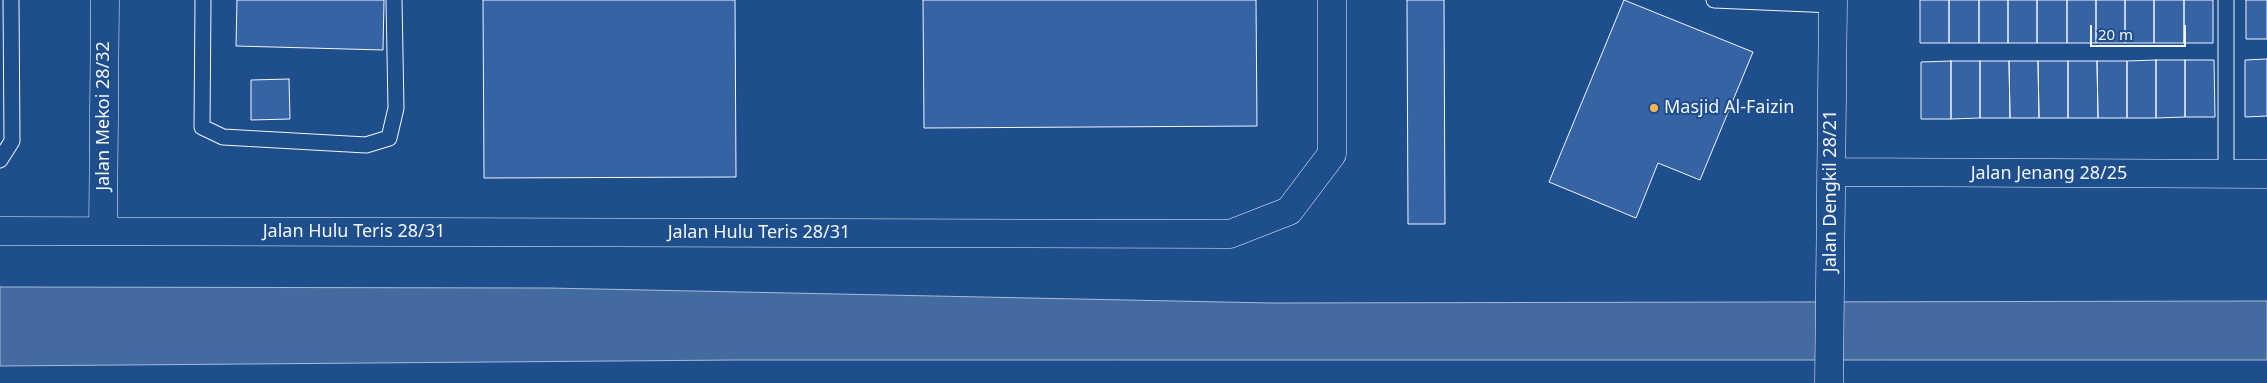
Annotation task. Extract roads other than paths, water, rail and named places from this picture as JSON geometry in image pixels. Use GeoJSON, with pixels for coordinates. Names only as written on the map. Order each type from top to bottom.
{"type":"FeatureCollection","features":[{"type":"Feature","properties":{"kind":"street","name":"Jalan Mekoi 28/32"},"geometry":{"type":"LineString","coordinates":[[103,232],[104,0]]}},
{"type":"Feature","properties":{"kind":"street","name":"Jalan Hulu Teris 28/31"},"geometry":{"type":"LineString","coordinates":[[0,231],[1230,234],[1289,211],[1332,154],[1332,0]]}},
{"type":"Feature","properties":{"kind":"street","name":"Jalan Dengkil 28/21"},"geometry":{"type":"LineString","coordinates":[[1829,376],[1833,3]]}},
{"type":"Feature","properties":{"kind":"street","name":"Jalan Jenang 28/25"},"geometry":{"type":"LineString","coordinates":[[1831,172],[2267,174]]}},
{"type":"Feature","properties":{"kind":"lane"},"geometry":{"type":"LineString","coordinates":[[0,160],[12,141],[11,0]]}},
{"type":"Feature","properties":{"kind":"lane"},"geometry":{"type":"LineString","coordinates":[[203,0],[202,127],[223,137],[366,145],[389,138],[396,108],[394,0]]}},
{"type":"Feature","properties":{"kind":"lane"},"geometry":{"type":"LineString","coordinates":[[1714,0],[1833,3]]}},
{"type":"Feature","properties":{"kind":"lane"},"geometry":{"type":"LineString","coordinates":[[2226,0],[2226,175]]}},
{"type":"Feature","properties":{"kind":"water"},"geometry":{"type":"Polygon","coordinates":[[[0,287],[549,288],[1271,303],[2267,301],[2267,360],[737,360],[0,366],[0,287]]]}},
{"type":"Feature","properties":{"kind":"place","name":"Masjid Al-Faizin"},"geometry":{"type":"Point","coordinates":[1654,108]}}]}
